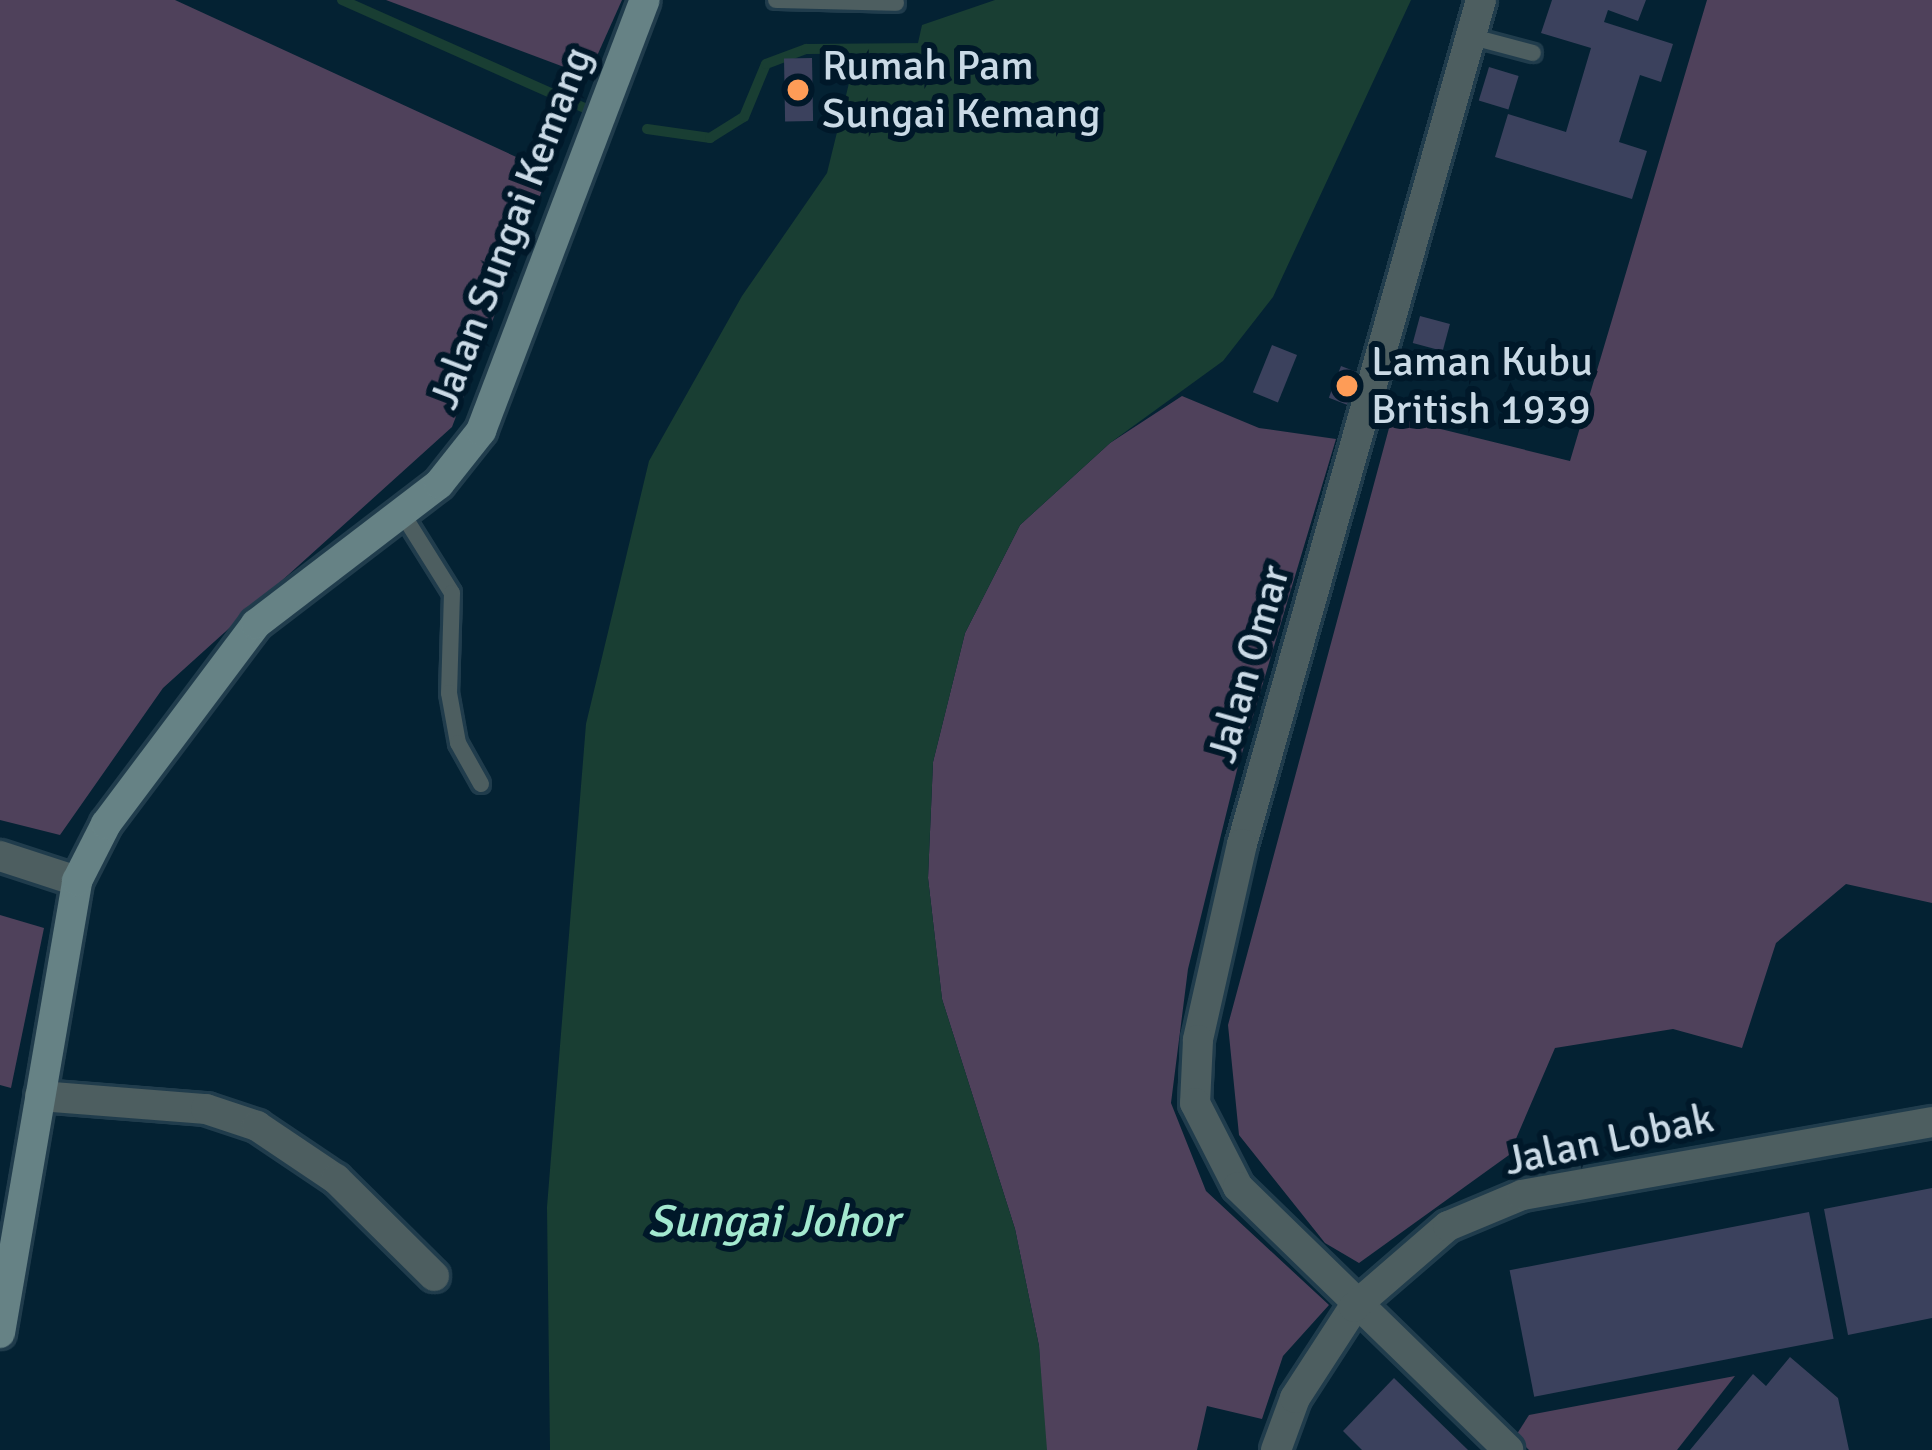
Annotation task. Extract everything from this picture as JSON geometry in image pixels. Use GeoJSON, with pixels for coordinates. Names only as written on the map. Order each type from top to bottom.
{"type":"FeatureCollection","features":[{"type":"Feature","properties":{"kind":"street","name":"Jalan Sungai Kemang"},"geometry":{"type":"LineString","coordinates":[[0,1333],[77,881],[106,824],[256,624],[439,484],[481,431],[645,0]]}},
{"type":"Feature","properties":{"kind":"street","name":"Jalan Omar"},"geometry":{"type":"LineString","coordinates":[[1481,0],[1242,844],[1198,1040],[1195,1103],[1213,1151],[1238,1187],[1354,1307],[1508,1450]]}},
{"type":"Feature","properties":{"kind":"street"},"geometry":{"type":"LineString","coordinates":[[0,856],[77,881]]}},
{"type":"Feature","properties":{"kind":"street"},"geometry":{"type":"LineString","coordinates":[[40,1096],[206,1109],[257,1126],[336,1179],[434,1276]]}},
{"type":"Feature","properties":{"kind":"street","name":"Jalan Lobak"},"geometry":{"type":"LineString","coordinates":[[1276,1450],[1295,1399],[1354,1307],[1448,1226],[1522,1195],[1932,1122]]}},
{"type":"Feature","properties":{"kind":"lane"},"geometry":{"type":"LineString","coordinates":[[776,0],[896,3]]}},
{"type":"Feature","properties":{"kind":"lane"},"geometry":{"type":"LineString","coordinates":[[1469,36],[1533,53]]}},
{"type":"Feature","properties":{"kind":"lane"},"geometry":{"type":"LineString","coordinates":[[402,513],[452,592],[449,692],[458,743],[482,784]]}},
{"type":"Feature","properties":{"kind":"shaded area"},"geometry":{"type":"Polygon","coordinates":[[[0,0],[175,0],[549,172],[452,427],[163,688],[60,835],[0,820],[0,0]]]}},
{"type":"Feature","properties":{"kind":"shaded area"},"geometry":{"type":"Polygon","coordinates":[[[386,0],[622,0],[588,76],[386,0]]]}},
{"type":"Feature","properties":{"kind":"shaded area"},"geometry":{"type":"Polygon","coordinates":[[[1707,0],[1932,0],[1932,903],[1846,884],[1776,943],[1742,1048],[1673,1029],[1555,1048],[1509,1155],[1359,1263],[1325,1243],[1239,1135],[1228,1025],[1392,417],[1570,461],[1707,0]]]}},
{"type":"Feature","properties":{"kind":"shaded area"},"geometry":{"type":"Polygon","coordinates":[[[1182,396],[1259,428],[1336,439],[1237,770],[1188,969],[1171,1103],[1206,1191],[1329,1305],[1283,1356],[1262,1419],[1207,1406],[1197,1450],[1044,1450],[1039,1346],[1015,1229],[942,999],[928,878],[933,762],[965,633],[1020,525],[1110,443],[1182,396]]]}},
{"type":"Feature","properties":{"kind":"shaded area"},"geometry":{"type":"Polygon","coordinates":[[[0,915],[44,928],[11,1088],[0,1085],[0,915]]]}},
{"type":"Feature","properties":{"kind":"shaded area"},"geometry":{"type":"Polygon","coordinates":[[[1735,1376],[1677,1450],[1529,1450],[1515,1437],[1529,1415],[1735,1376]]]}},
{"type":"Feature","properties":{"kind":"water","name":"Sungai Johor"},"geometry":{"type":"Polygon","coordinates":[[[995,0],[1411,0],[1273,297],[1223,361],[1110,443],[1020,525],[965,633],[933,762],[928,878],[942,999],[1015,1229],[1039,1346],[1047,1450],[550,1450],[547,1207],[586,724],[649,461],[742,296],[827,173],[850,79],[912,70],[922,25],[995,0]]]}},
{"type":"Feature","properties":{"kind":"building"},"geometry":{"type":"Polygon","coordinates":[[[1552,0],[1646,0],[1638,21],[1608,10],[1604,22],[1673,44],[1661,82],[1640,75],[1619,142],[1647,151],[1632,199],[1495,157],[1508,114],[1566,132],[1591,48],[1541,33],[1552,0]]]}},
{"type":"Feature","properties":{"kind":"building","name":"Rumah Pam Sungai Kemang"},"geometry":{"type":"Polygon","coordinates":[[[784,58],[812,58],[813,121],[785,121],[784,58]]]}},
{"type":"Feature","properties":{"kind":"building"},"geometry":{"type":"Polygon","coordinates":[[[1489,67],[1519,76],[1508,110],[1479,100],[1489,67]]]}},
{"type":"Feature","properties":{"kind":"building"},"geometry":{"type":"Polygon","coordinates":[[[1420,316],[1450,324],[1443,351],[1413,343],[1420,316]]]}},
{"type":"Feature","properties":{"kind":"building"},"geometry":{"type":"Polygon","coordinates":[[[1272,345],[1297,355],[1278,402],[1253,392],[1272,345]]]}},
{"type":"Feature","properties":{"kind":"building","name":"Laman Kubu British 1939"},"geometry":{"type":"Polygon","coordinates":[[[1341,366],[1364,375],[1352,407],[1329,398],[1341,366]]]}},
{"type":"Feature","properties":{"kind":"building"},"geometry":{"type":"Polygon","coordinates":[[[1932,1188],[1932,1318],[1848,1335],[1824,1209],[1932,1188]]]}},
{"type":"Feature","properties":{"kind":"building"},"geometry":{"type":"Polygon","coordinates":[[[1809,1212],[1834,1339],[1534,1397],[1510,1270],[1809,1212]]]}},
{"type":"Feature","properties":{"kind":"building"},"geometry":{"type":"Polygon","coordinates":[[[1790,1357],[1838,1398],[1849,1450],[1690,1450],[1753,1374],[1766,1386],[1790,1357]]]}},
{"type":"Feature","properties":{"kind":"building"},"geometry":{"type":"Polygon","coordinates":[[[1394,1378],[1468,1450],[1362,1450],[1343,1431],[1394,1378]]]}},
{"type":"Feature","properties":{"kind":"waterway"},"geometry":{"type":"LineString","coordinates":[[342,0],[587,109]]}},
{"type":"Feature","properties":{"kind":"waterway"},"geometry":{"type":"LineString","coordinates":[[647,129],[710,138],[744,117],[766,64],[806,49],[929,48]]}},
{"type":"Feature","properties":{"kind":"place","name":"Rumah Pam Sungai Kemang"},"geometry":{"type":"Point","coordinates":[798,90]}},
{"type":"Feature","properties":{"kind":"place","name":"Laman Kubu British 1939"},"geometry":{"type":"Point","coordinates":[1347,386]}}]}
